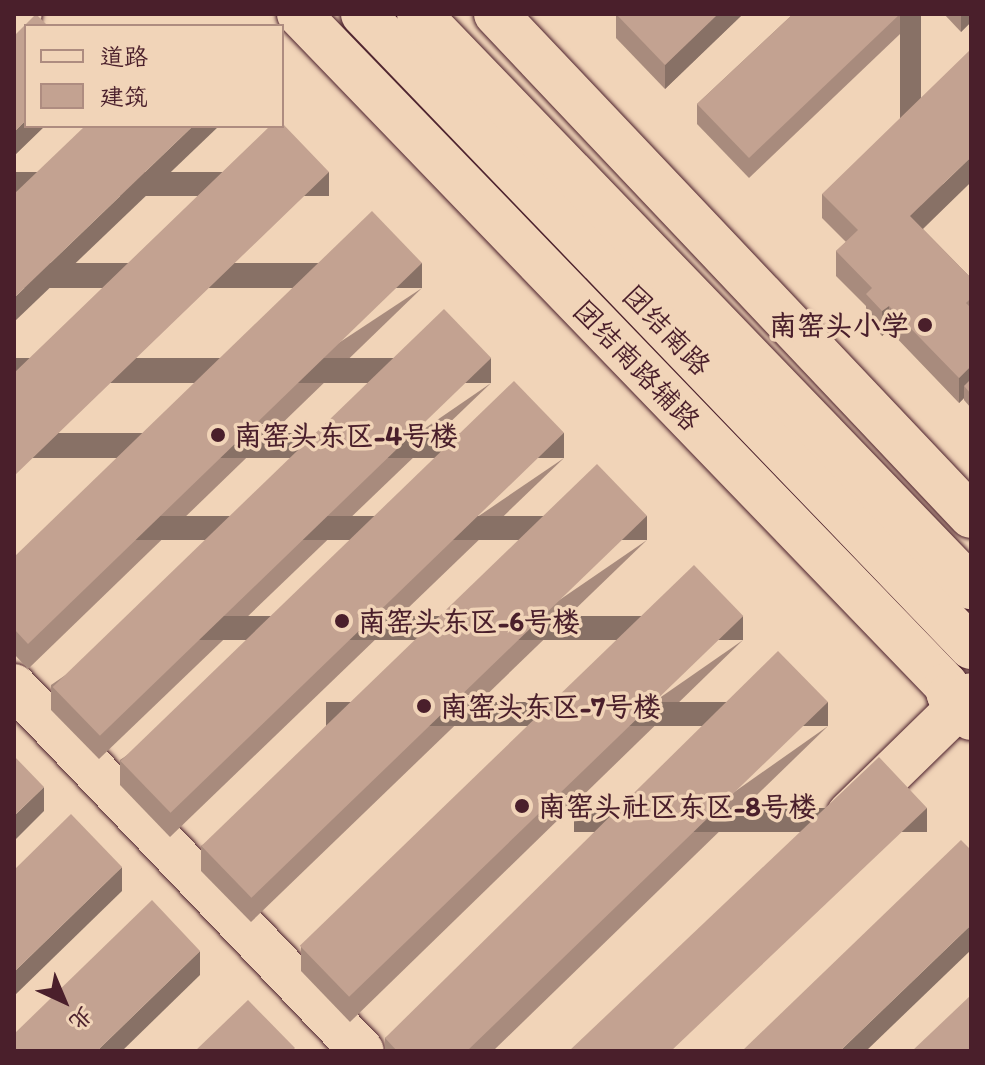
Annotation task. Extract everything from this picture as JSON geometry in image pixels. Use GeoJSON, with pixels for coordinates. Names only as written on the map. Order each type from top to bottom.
{"type":"FeatureCollection","features":[{"type":"Feature","properties":{"kind":"street"},"geometry":{"type":"LineString","coordinates":[[14,20],[20,14]]}},
{"type":"Feature","properties":{"kind":"street","name":"团结南路辅路"},"geometry":{"type":"LineString","coordinates":[[299,14],[946,685],[949,695],[967,706]]}},
{"type":"Feature","properties":{"kind":"street","name":"团结南路"},"geometry":{"type":"LineString","coordinates":[[363,14],[971,647]]}},
{"type":"Feature","properties":{"kind":"street","name":"团结南路"},"geometry":{"type":"LineString","coordinates":[[419,14],[971,587]]}},
{"type":"Feature","properties":{"kind":"street"},"geometry":{"type":"LineString","coordinates":[[496,14],[971,518],[938,553]]}},
{"type":"Feature","properties":{"kind":"street"},"geometry":{"type":"LineString","coordinates":[[14,686],[362,1051]]}},
{"type":"Feature","properties":{"kind":"street"},"geometry":{"type":"LineString","coordinates":[[822,840],[967,706]]}},
{"type":"Feature","properties":{"kind":"building"},"geometry":{"type":"Polygon","coordinates":[[[36,14],[46,24],[26,24],[36,14]]]}},
{"type":"Feature","properties":{"kind":"building"},"geometry":{"type":"Polygon","coordinates":[[[616,14],[718,14],[665,65],[616,14]]]}},
{"type":"Feature","properties":{"kind":"building"},"geometry":{"type":"Polygon","coordinates":[[[793,14],[900,14],[749,158],[697,104],[793,14]]]}},
{"type":"Feature","properties":{"kind":"building"},"geometry":{"type":"Polygon","coordinates":[[[24,26],[24,122],[14,132],[14,36],[24,26]]]}},
{"type":"Feature","properties":{"kind":"building","name":"南窑头小学"},"geometry":{"type":"Polygon","coordinates":[[[971,49],[971,157],[910,216],[971,278],[971,298],[966,303],[971,308],[971,366],[959,378],[889,306],[882,311],[866,294],[872,288],[836,251],[858,230],[822,194],[971,49]]]}},
{"type":"Feature","properties":{"kind":"building"},"geometry":{"type":"Polygon","coordinates":[[[284,125],[329,172],[14,476],[14,373],[268,128],[284,128],[284,125]]]}},
{"type":"Feature","properties":{"kind":"building"},"geometry":{"type":"Polygon","coordinates":[[[83,128],[191,128],[14,298],[14,194],[83,128]]]}},
{"type":"Feature","properties":{"kind":"building","name":"南窑头东区-4号楼"},"geometry":{"type":"Polygon","coordinates":[[[372,211],[422,263],[28,644],[14,629],[14,557],[372,211]]]}},
{"type":"Feature","properties":{"kind":"building"},"geometry":{"type":"Polygon","coordinates":[[[444,309],[491,358],[100,736],[53,687],[444,309]]]}},
{"type":"Feature","properties":{"kind":"building"},"geometry":{"type":"Polygon","coordinates":[[[971,379],[971,394],[964,386],[971,379]]]}},
{"type":"Feature","properties":{"kind":"building","name":"南窑头东区-6号楼"},"geometry":{"type":"Polygon","coordinates":[[[514,381],[564,433],[171,813],[121,761],[514,381]]]}},
{"type":"Feature","properties":{"kind":"building","name":"南窑头东区-7号楼"},"geometry":{"type":"Polygon","coordinates":[[[597,464],[647,516],[251,898],[201,846],[597,464]]]}},
{"type":"Feature","properties":{"kind":"building","name":"南窑头社区东区-8号楼"},"geometry":{"type":"Polygon","coordinates":[[[694,565],[743,616],[349,997],[300,946],[694,565]]]}},
{"type":"Feature","properties":{"kind":"building"},"geometry":{"type":"Polygon","coordinates":[[[778,651],[828,702],[467,1051],[397,1051],[385,1038],[778,651]]]}},
{"type":"Feature","properties":{"kind":"building"},"geometry":{"type":"Polygon","coordinates":[[[14,756],[44,787],[14,816],[14,756]]]}},
{"type":"Feature","properties":{"kind":"building"},"geometry":{"type":"Polygon","coordinates":[[[879,757],[927,808],[671,1051],[569,1051],[879,757]]]}},
{"type":"Feature","properties":{"kind":"building"},"geometry":{"type":"Polygon","coordinates":[[[71,814],[122,867],[14,972],[14,870],[71,814]]]}},
{"type":"Feature","properties":{"kind":"building"},"geometry":{"type":"Polygon","coordinates":[[[961,840],[971,850],[971,925],[840,1051],[742,1051],[961,840]]]}},
{"type":"Feature","properties":{"kind":"building"},"geometry":{"type":"Polygon","coordinates":[[[152,900],[200,951],[97,1051],[14,1051],[14,1034],[152,900]]]}},
{"type":"Feature","properties":{"kind":"building"},"geometry":{"type":"Polygon","coordinates":[[[971,995],[971,1051],[912,1051],[971,995]]]}},
{"type":"Feature","properties":{"kind":"building"},"geometry":{"type":"Polygon","coordinates":[[[248,1000],[295,1048],[292,1051],[195,1051],[248,1000]]]}},
{"type":"Feature","properties":{"kind":"place","name":"南窑头小学"},"geometry":{"type":"Point","coordinates":[925,325]}},
{"type":"Feature","properties":{"kind":"place","name":"南窑头东区-4号楼"},"geometry":{"type":"Point","coordinates":[218,435]}},
{"type":"Feature","properties":{"kind":"place","name":"南窑头东区-6号楼"},"geometry":{"type":"Point","coordinates":[342,621]}},
{"type":"Feature","properties":{"kind":"place","name":"南窑头东区-7号楼"},"geometry":{"type":"Point","coordinates":[424,706]}},
{"type":"Feature","properties":{"kind":"place","name":"南窑头社区东区-8号楼"},"geometry":{"type":"Point","coordinates":[522,806]}}]}
